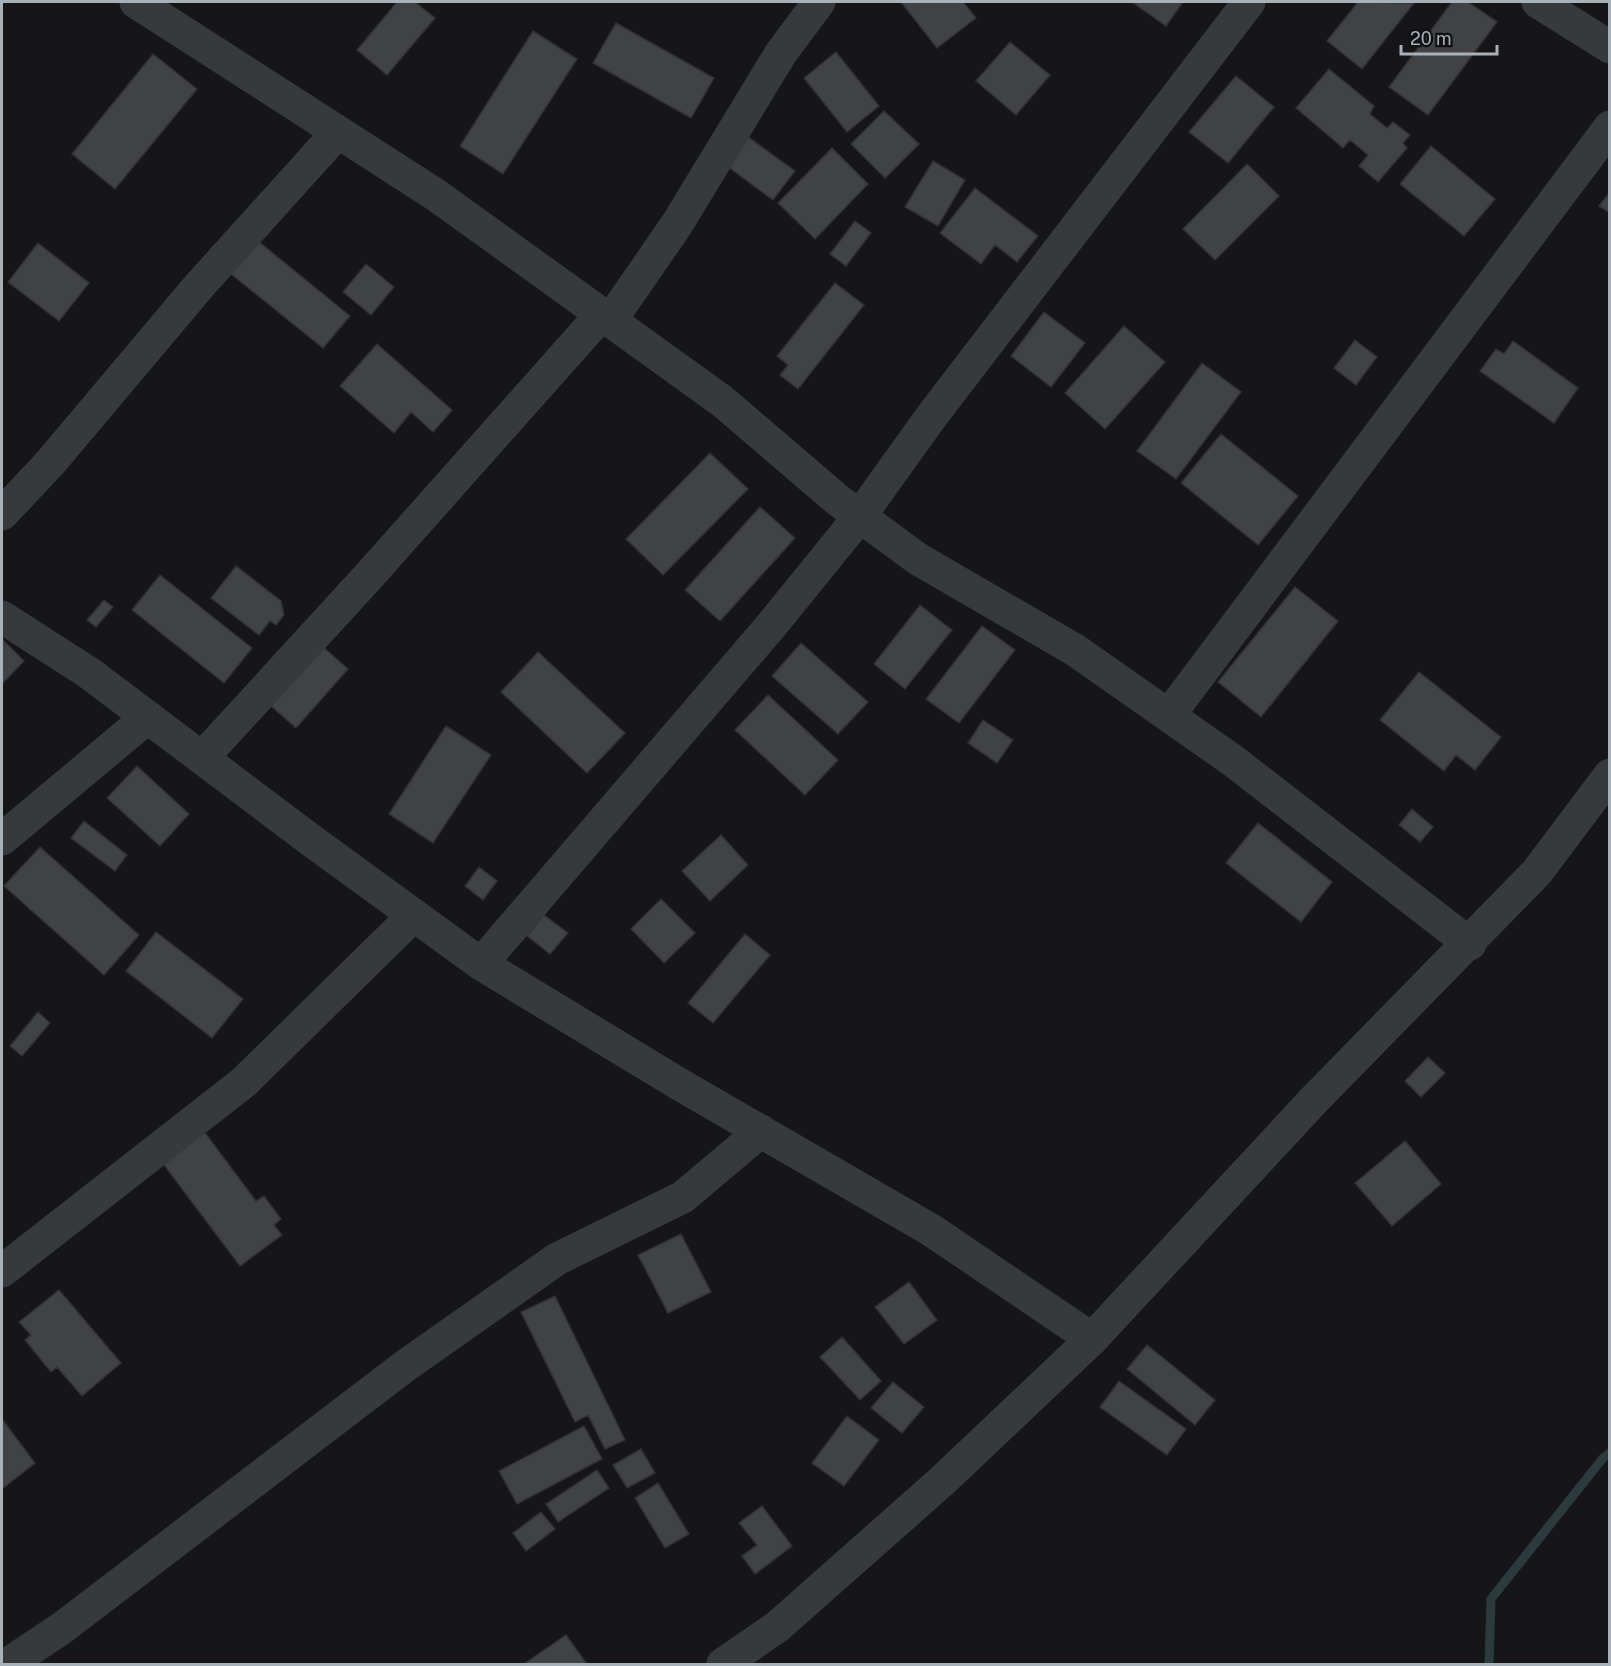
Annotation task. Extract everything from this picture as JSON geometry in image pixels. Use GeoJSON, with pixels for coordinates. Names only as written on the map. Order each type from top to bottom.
{"type":"FeatureCollection","features":[{"type":"Feature","properties":{"kind":"street"},"geometry":{"type":"LineString","coordinates":[[136,2],[436,195],[722,401],[860,516],[918,559],[1075,650],[1169,715],[1232,760],[1470,944]]}},
{"type":"Feature","properties":{"kind":"street"},"geometry":{"type":"LineString","coordinates":[[202,758],[606,318],[677,224],[781,53],[819,2]]}},
{"type":"Feature","properties":{"kind":"street"},"geometry":{"type":"LineString","coordinates":[[481,964],[724,681],[860,516],[931,417],[1249,2]]}},
{"type":"Feature","properties":{"kind":"street"},"geometry":{"type":"LineString","coordinates":[[1538,2],[1610,47]]}},
{"type":"Feature","properties":{"kind":"street"},"geometry":{"type":"LineString","coordinates":[[1169,715],[1610,127]]}},
{"type":"Feature","properties":{"kind":"street"},"geometry":{"type":"LineString","coordinates":[[2,514],[50,463],[199,286],[338,132]]}},
{"type":"Feature","properties":{"kind":"street"},"geometry":{"type":"LineString","coordinates":[[2,617],[89,673],[481,964],[931,1230],[1092,1339]]}},
{"type":"Feature","properties":{"kind":"street"},"geometry":{"type":"LineString","coordinates":[[2,839],[148,717]]}},
{"type":"Feature","properties":{"kind":"street"},"geometry":{"type":"LineString","coordinates":[[723,1665],[786,1620],[942,1481],[1092,1339],[1313,1101],[1470,944],[1537,872],[1610,775]]}},
{"type":"Feature","properties":{"kind":"street"},"geometry":{"type":"LineString","coordinates":[[2,1271],[244,1082],[414,915]]}},
{"type":"Feature","properties":{"kind":"street"},"geometry":{"type":"LineString","coordinates":[[8,1665],[80,1614],[405,1365],[557,1258],[682,1197],[760,1131]]}},
{"type":"Feature","properties":{"kind":"building"},"geometry":{"type":"Polygon","coordinates":[[[397,2],[415,2],[435,18],[387,75],[357,50],[397,2]]]}},
{"type":"Feature","properties":{"kind":"building"},"geometry":{"type":"Polygon","coordinates":[[[901,2],[963,2],[976,18],[937,48],[901,2]]]}},
{"type":"Feature","properties":{"kind":"building"},"geometry":{"type":"Polygon","coordinates":[[[1132,2],[1183,2],[1166,26],[1132,2]]]}},
{"type":"Feature","properties":{"kind":"building"},"geometry":{"type":"Polygon","coordinates":[[[1358,2],[1414,3],[1362,69],[1327,41],[1358,2]]]}},
{"type":"Feature","properties":{"kind":"building"},"geometry":{"type":"Polygon","coordinates":[[[1452,2],[1468,2],[1497,22],[1428,115],[1389,87],[1452,2]]]}},
{"type":"Feature","properties":{"kind":"building"},"geometry":{"type":"Polygon","coordinates":[[[616,23],[714,78],[691,118],[593,63],[616,23]]]}},
{"type":"Feature","properties":{"kind":"building"},"geometry":{"type":"Polygon","coordinates":[[[533,31],[577,59],[503,174],[460,146],[533,31]]]}},
{"type":"Feature","properties":{"kind":"building"},"geometry":{"type":"Polygon","coordinates":[[[1010,42],[1050,75],[1016,115],[976,81],[1010,42]]]}},
{"type":"Feature","properties":{"kind":"building"},"geometry":{"type":"Polygon","coordinates":[[[836,52],[879,106],[847,132],[804,78],[836,52]]]}},
{"type":"Feature","properties":{"kind":"building"},"geometry":{"type":"Polygon","coordinates":[[[153,54],[197,89],[115,189],[72,154],[153,54]]]}},
{"type":"Feature","properties":{"kind":"building"},"geometry":{"type":"Polygon","coordinates":[[[1329,69],[1374,106],[1370,114],[1387,128],[1393,122],[1410,135],[1403,143],[1407,148],[1378,182],[1359,166],[1368,155],[1350,140],[1343,148],[1296,108],[1329,69]]]}},
{"type":"Feature","properties":{"kind":"building"},"geometry":{"type":"Polygon","coordinates":[[[1236,76],[1274,107],[1228,163],[1189,132],[1236,76]]]}},
{"type":"Feature","properties":{"kind":"building"},"geometry":{"type":"Polygon","coordinates":[[[884,111],[919,144],[885,178],[851,144],[884,111]]]}},
{"type":"Feature","properties":{"kind":"building"},"geometry":{"type":"Polygon","coordinates":[[[744,134],[795,171],[773,200],[723,163],[744,134]]]}},
{"type":"Feature","properties":{"kind":"building"},"geometry":{"type":"Polygon","coordinates":[[[1431,146],[1495,199],[1464,236],[1400,184],[1431,146]]]}},
{"type":"Feature","properties":{"kind":"building"},"geometry":{"type":"Polygon","coordinates":[[[832,148],[868,184],[815,239],[778,203],[832,148]]]}},
{"type":"Feature","properties":{"kind":"building"},"geometry":{"type":"Polygon","coordinates":[[[933,161],[965,180],[938,226],[905,207],[933,161]]]}},
{"type":"Feature","properties":{"kind":"building"},"geometry":{"type":"Polygon","coordinates":[[[1247,164],[1279,196],[1215,260],[1183,229],[1247,164]]]}},
{"type":"Feature","properties":{"kind":"building"},"geometry":{"type":"Polygon","coordinates":[[[975,188],[1038,236],[1017,262],[995,245],[981,264],[940,233],[975,188]]]}},
{"type":"Feature","properties":{"kind":"building"},"geometry":{"type":"Polygon","coordinates":[[[1610,192],[1610,213],[1599,206],[1610,192]]]}},
{"type":"Feature","properties":{"kind":"building"},"geometry":{"type":"Polygon","coordinates":[[[855,221],[871,233],[846,266],[830,254],[855,221]]]}},
{"type":"Feature","properties":{"kind":"building"},"geometry":{"type":"Polygon","coordinates":[[[258,241],[350,316],[323,348],[231,274],[258,241]]]}},
{"type":"Feature","properties":{"kind":"building"},"geometry":{"type":"Polygon","coordinates":[[[38,243],[89,283],[59,321],[8,282],[38,243]]]}},
{"type":"Feature","properties":{"kind":"building"},"geometry":{"type":"Polygon","coordinates":[[[366,264],[394,287],[371,315],[343,292],[366,264]]]}},
{"type":"Feature","properties":{"kind":"building"},"geometry":{"type":"Polygon","coordinates":[[[835,283],[864,305],[798,389],[780,375],[788,365],[777,356],[835,283]]]}},
{"type":"Feature","properties":{"kind":"building"},"geometry":{"type":"Polygon","coordinates":[[[1044,312],[1085,343],[1051,387],[1011,356],[1044,312]]]}},
{"type":"Feature","properties":{"kind":"building"},"geometry":{"type":"Polygon","coordinates":[[[1124,326],[1165,362],[1105,429],[1065,393],[1124,326]]]}},
{"type":"Feature","properties":{"kind":"building"},"geometry":{"type":"Polygon","coordinates":[[[1355,340],[1377,357],[1356,385],[1334,368],[1355,340]]]}},
{"type":"Feature","properties":{"kind":"building"},"geometry":{"type":"Polygon","coordinates":[[[1513,341],[1578,388],[1554,423],[1480,371],[1496,349],[1504,354],[1513,341]]]}},
{"type":"Feature","properties":{"kind":"building"},"geometry":{"type":"Polygon","coordinates":[[[377,344],[452,410],[433,432],[411,412],[394,433],[340,386],[377,344]]]}},
{"type":"Feature","properties":{"kind":"building"},"geometry":{"type":"Polygon","coordinates":[[[1202,363],[1241,392],[1176,479],[1137,451],[1202,363]]]}},
{"type":"Feature","properties":{"kind":"building"},"geometry":{"type":"Polygon","coordinates":[[[1221,434],[1298,496],[1258,545],[1181,483],[1221,434]]]}},
{"type":"Feature","properties":{"kind":"building"},"geometry":{"type":"Polygon","coordinates":[[[710,453],[748,489],[663,575],[626,539],[710,453]]]}},
{"type":"Feature","properties":{"kind":"building"},"geometry":{"type":"Polygon","coordinates":[[[760,507],[795,538],[720,621],[685,590],[760,507]]]}},
{"type":"Feature","properties":{"kind":"building"},"geometry":{"type":"Polygon","coordinates":[[[236,566],[281,601],[284,615],[276,625],[270,621],[259,635],[211,598],[236,566]]]}},
{"type":"Feature","properties":{"kind":"building"},"geometry":{"type":"Polygon","coordinates":[[[160,575],[252,648],[224,683],[132,610],[160,575]]]}},
{"type":"Feature","properties":{"kind":"building"},"geometry":{"type":"Polygon","coordinates":[[[1295,587],[1338,621],[1261,717],[1218,682],[1295,587]]]}},
{"type":"Feature","properties":{"kind":"building"},"geometry":{"type":"Polygon","coordinates":[[[104,600],[113,607],[96,627],[87,620],[104,600]]]}},
{"type":"Feature","properties":{"kind":"building"},"geometry":{"type":"Polygon","coordinates":[[[920,605],[952,630],[905,689],[874,664],[920,605]]]}},
{"type":"Feature","properties":{"kind":"building"},"geometry":{"type":"Polygon","coordinates":[[[982,626],[1015,650],[959,723],[926,699],[982,626]]]}},
{"type":"Feature","properties":{"kind":"building"},"geometry":{"type":"Polygon","coordinates":[[[2,639],[24,661],[2,684],[2,639]]]}},
{"type":"Feature","properties":{"kind":"building"},"geometry":{"type":"Polygon","coordinates":[[[801,643],[868,702],[838,734],[772,676],[801,643]]]}},
{"type":"Feature","properties":{"kind":"building"},"geometry":{"type":"Polygon","coordinates":[[[323,647],[348,669],[296,728],[271,706],[323,647]]]}},
{"type":"Feature","properties":{"kind":"building"},"geometry":{"type":"Polygon","coordinates":[[[538,652],[625,733],[587,773],[501,692],[538,652]]]}},
{"type":"Feature","properties":{"kind":"building"},"geometry":{"type":"Polygon","coordinates":[[[1419,672],[1501,737],[1475,770],[1456,755],[1444,771],[1380,720],[1419,672]]]}},
{"type":"Feature","properties":{"kind":"building"},"geometry":{"type":"Polygon","coordinates":[[[768,695],[838,760],[805,795],[735,730],[768,695]]]}},
{"type":"Feature","properties":{"kind":"building"},"geometry":{"type":"Polygon","coordinates":[[[983,720],[1013,740],[997,763],[968,743],[983,720]]]}},
{"type":"Feature","properties":{"kind":"building"},"geometry":{"type":"Polygon","coordinates":[[[446,726],[491,755],[433,843],[389,814],[446,726]]]}},
{"type":"Feature","properties":{"kind":"building"},"geometry":{"type":"Polygon","coordinates":[[[137,766],[189,814],[160,846],[107,798],[137,766]]]}},
{"type":"Feature","properties":{"kind":"building"},"geometry":{"type":"Polygon","coordinates":[[[1412,809],[1433,827],[1420,842],[1399,825],[1412,809]]]}},
{"type":"Feature","properties":{"kind":"building"},"geometry":{"type":"Polygon","coordinates":[[[84,821],[127,855],[115,871],[71,838],[84,821]]]}},
{"type":"Feature","properties":{"kind":"building"},"geometry":{"type":"Polygon","coordinates":[[[1258,823],[1332,882],[1301,922],[1226,863],[1258,823]]]}},
{"type":"Feature","properties":{"kind":"building"},"geometry":{"type":"Polygon","coordinates":[[[721,835],[748,865],[710,901],[682,871],[721,835]]]}},
{"type":"Feature","properties":{"kind":"building"},"geometry":{"type":"Polygon","coordinates":[[[40,847],[139,935],[104,975],[4,886],[40,847]]]}},
{"type":"Feature","properties":{"kind":"building"},"geometry":{"type":"Polygon","coordinates":[[[479,867],[497,881],[483,900],[465,886],[479,867]]]}},
{"type":"Feature","properties":{"kind":"building"},"geometry":{"type":"Polygon","coordinates":[[[661,899],[695,933],[664,963],[631,929],[661,899]]]}},
{"type":"Feature","properties":{"kind":"building"},"geometry":{"type":"Polygon","coordinates":[[[544,915],[568,933],[550,954],[527,936],[544,915]]]}},
{"type":"Feature","properties":{"kind":"building"},"geometry":{"type":"Polygon","coordinates":[[[156,932],[243,999],[212,1038],[126,971],[156,932]]]}},
{"type":"Feature","properties":{"kind":"building"},"geometry":{"type":"Polygon","coordinates":[[[745,934],[770,955],[713,1023],[688,1003],[745,934]]]}},
{"type":"Feature","properties":{"kind":"building"},"geometry":{"type":"Polygon","coordinates":[[[38,1012],[50,1023],[22,1056],[10,1046],[38,1012]]]}},
{"type":"Feature","properties":{"kind":"building"},"geometry":{"type":"Polygon","coordinates":[[[1428,1057],[1445,1073],[1421,1097],[1405,1081],[1428,1057]]]}},
{"type":"Feature","properties":{"kind":"building"},"geometry":{"type":"Polygon","coordinates":[[[203,1130],[256,1201],[264,1196],[281,1219],[274,1225],[282,1235],[240,1266],[161,1161],[203,1130]]]}},
{"type":"Feature","properties":{"kind":"building"},"geometry":{"type":"Polygon","coordinates":[[[1405,1141],[1441,1184],[1392,1226],[1355,1183],[1405,1141]]]}},
{"type":"Feature","properties":{"kind":"building"},"geometry":{"type":"Polygon","coordinates":[[[681,1234],[711,1292],[668,1313],[638,1255],[681,1234]]]}},
{"type":"Feature","properties":{"kind":"building"},"geometry":{"type":"Polygon","coordinates":[[[909,1282],[937,1320],[904,1344],[875,1307],[909,1282]]]}},
{"type":"Feature","properties":{"kind":"building"},"geometry":{"type":"Polygon","coordinates":[[[59,1290],[121,1363],[82,1396],[57,1367],[51,1372],[25,1340],[31,1335],[19,1322],[59,1290]]]}},
{"type":"Feature","properties":{"kind":"building"},"geometry":{"type":"Polygon","coordinates":[[[555,1296],[625,1440],[605,1449],[588,1415],[575,1422],[521,1312],[555,1296]]]}},
{"type":"Feature","properties":{"kind":"building"},"geometry":{"type":"Polygon","coordinates":[[[842,1337],[881,1381],[860,1400],[820,1357],[842,1337]]]}},
{"type":"Feature","properties":{"kind":"building"},"geometry":{"type":"Polygon","coordinates":[[[1147,1345],[1215,1400],[1195,1425],[1127,1369],[1147,1345]]]}},
{"type":"Feature","properties":{"kind":"building"},"geometry":{"type":"Polygon","coordinates":[[[1119,1381],[1186,1429],[1167,1455],[1100,1407],[1119,1381]]]}},
{"type":"Feature","properties":{"kind":"building"},"geometry":{"type":"Polygon","coordinates":[[[893,1382],[924,1407],[902,1433],[871,1408],[893,1382]]]}},
{"type":"Feature","properties":{"kind":"building"},"geometry":{"type":"Polygon","coordinates":[[[847,1416],[879,1440],[844,1486],[812,1463],[847,1416]]]}},
{"type":"Feature","properties":{"kind":"building"},"geometry":{"type":"Polygon","coordinates":[[[2,1419],[35,1463],[2,1489],[2,1419]]]}},
{"type":"Feature","properties":{"kind":"building"},"geometry":{"type":"Polygon","coordinates":[[[584,1426],[602,1459],[517,1504],[499,1471],[584,1426]]]}},
{"type":"Feature","properties":{"kind":"building"},"geometry":{"type":"Polygon","coordinates":[[[641,1449],[655,1473],[627,1488],[613,1465],[641,1449]]]}},
{"type":"Feature","properties":{"kind":"building"},"geometry":{"type":"Polygon","coordinates":[[[597,1470],[609,1488],[558,1522],[546,1504],[597,1470]]]}},
{"type":"Feature","properties":{"kind":"building"},"geometry":{"type":"Polygon","coordinates":[[[658,1483],[689,1534],[665,1548],[635,1498],[658,1483]]]}},
{"type":"Feature","properties":{"kind":"building"},"geometry":{"type":"Polygon","coordinates":[[[762,1506],[792,1546],[755,1574],[742,1556],[757,1545],[739,1523],[762,1506]]]}},
{"type":"Feature","properties":{"kind":"building"},"geometry":{"type":"Polygon","coordinates":[[[541,1512],[555,1529],[526,1551],[513,1533],[541,1512]]]}},
{"type":"Feature","properties":{"kind":"building"},"geometry":{"type":"Polygon","coordinates":[[[566,1635],[587,1664],[524,1664],[566,1635]]]}},
{"type":"Feature","properties":{"kind":"waterway"},"geometry":{"type":"LineString","coordinates":[[1489,1664],[1491,1599],[1603,1458],[1610,1453]]}}]}
